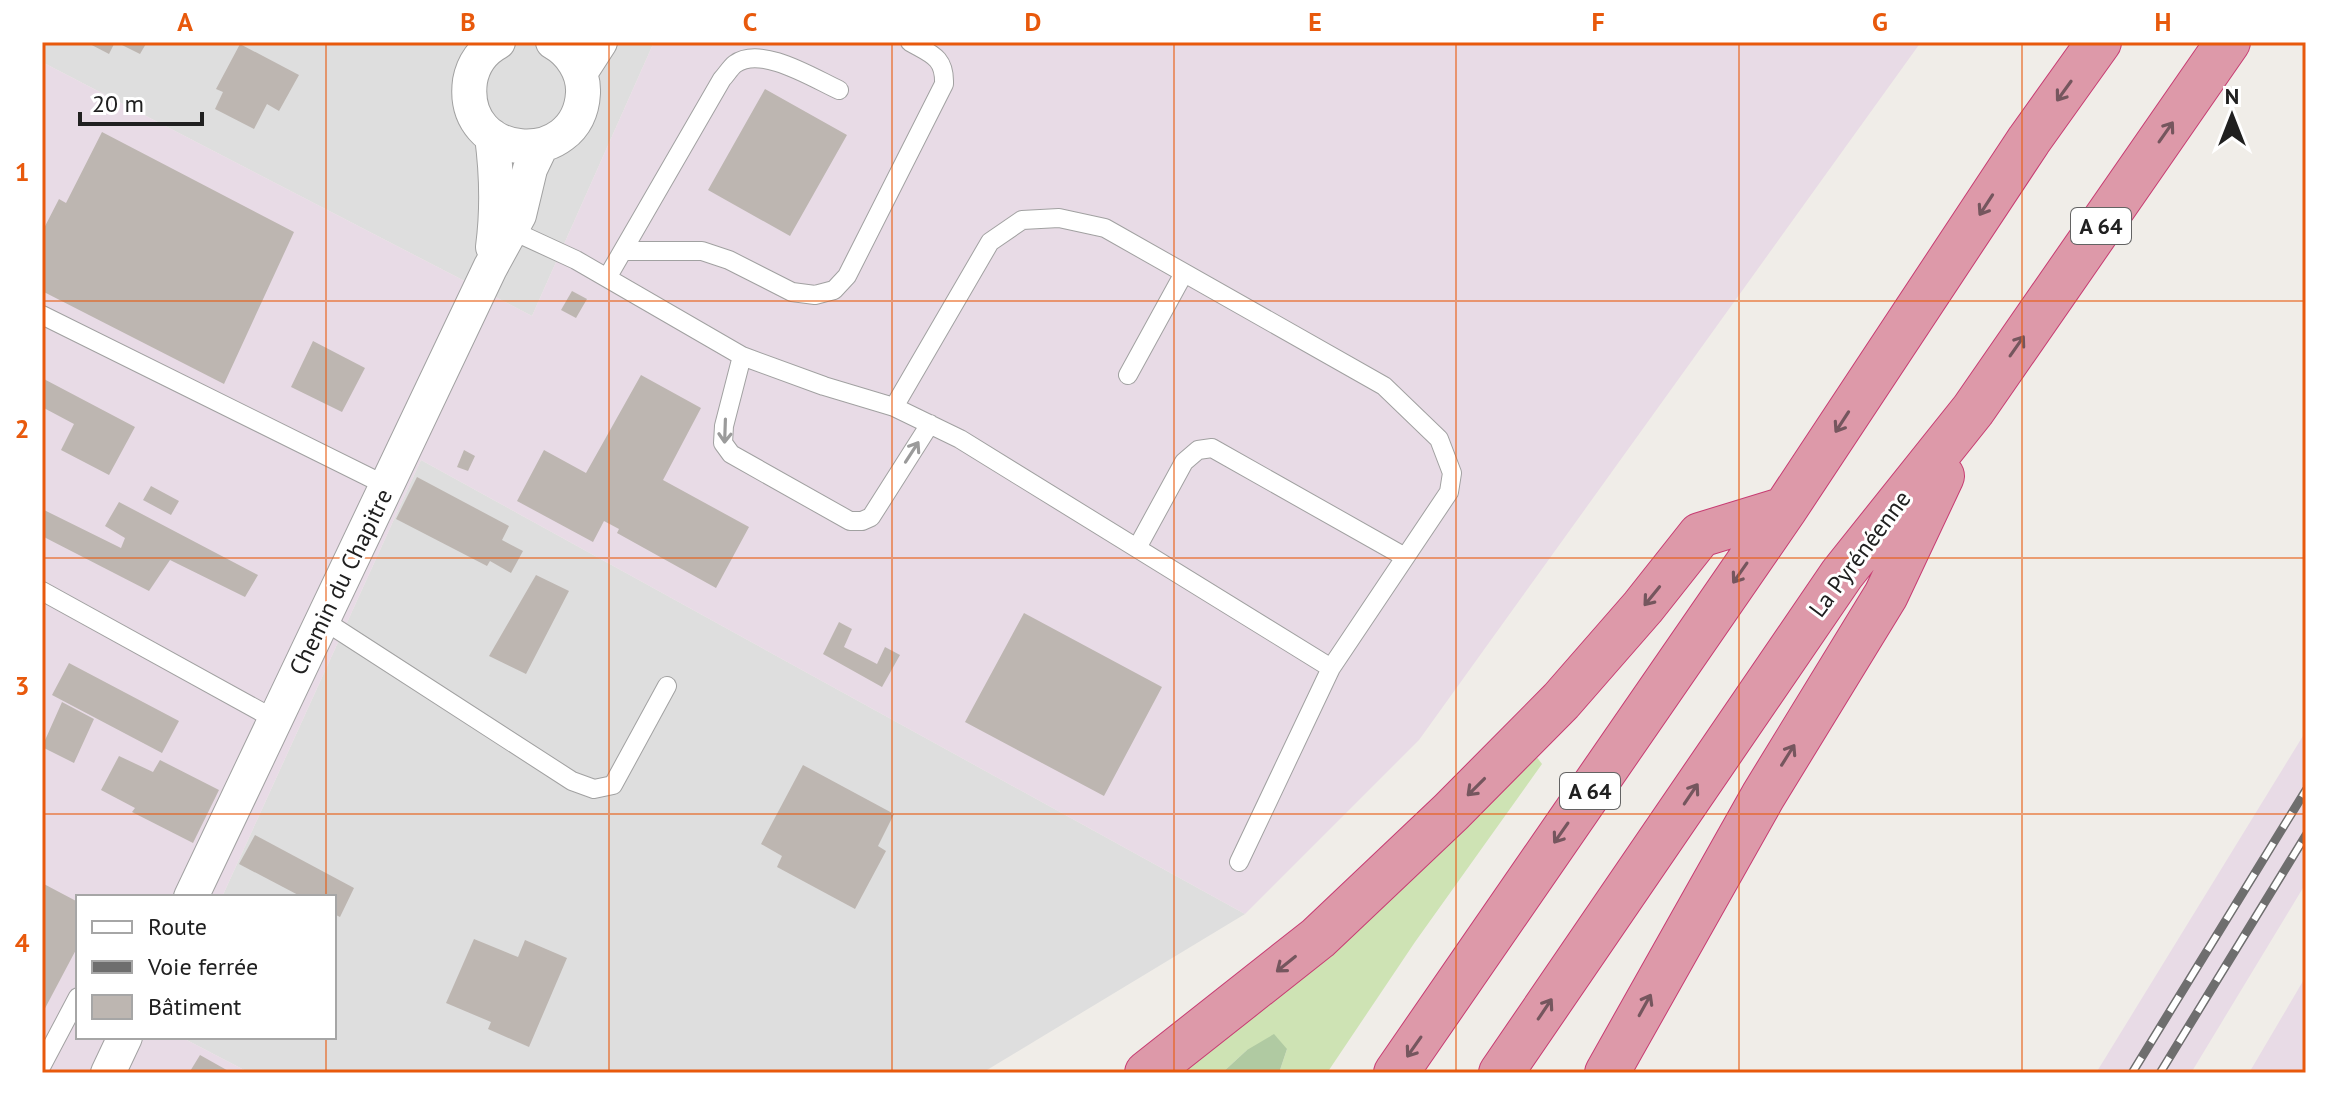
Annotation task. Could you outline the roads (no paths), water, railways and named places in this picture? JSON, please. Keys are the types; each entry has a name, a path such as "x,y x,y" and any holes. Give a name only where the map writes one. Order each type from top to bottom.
{"highway":[{"name":"A 64","path":"1396,1073 1785,509 2029,140 2099,42"},
{"name":"La Pyrénéenne","path":"1501,1073 1842,574 1973,410 2228,42"},
{"path":"1607,1073 1763,796 1886,595 1973,410"},
{"path":"1147,1073 1318,938 1451,812 1561,701 1643,607 1700,535 1785,509"}],"street":[{"path":"455,42 471,74"},
{"path":"498,42 479,58 471,74 471,109 479,124 492,136 515,146 541,146 558,138 571,125 580,109 583,91 580,73 572,58 553,42"},
{"path":"580,73 600,42"},
{"name":"Chemin du Chapitre","path":"490,268 498,212 492,136"},
{"name":"Chemin du Chapitre","path":"192,895 490,268 519,215 530,169 541,146"},
{"path":"108,1073 124,1039"}],"lane":[{"path":"623,251 702,251 729,260 792,292 815,295 834,290 847,276 944,84 945,71 937,58 910,42"},
{"path":"607,278 722,79 735,64 751,58 766,58 839,90"},
{"path":"894,407 990,242 1022,220 1059,218 1105,228 1384,386 1439,439 1452,473 1449,492 1331,668 1239,862"},
{"path":"511,230 576,260 742,356 894,407 960,439 1331,668"},
{"path":"1128,375 1184,273"},
{"path":"42,315 387,486"},
{"path":"742,356 724,426 723,443 731,454 850,521 871,517 930,424"},
{"path":"1137,548 1184,462 1198,450 1212,448 1405,557"},
{"path":"42,591 276,720"},
{"path":"323,620 572,781 594,789 613,785 667,686"},
{"path":"42,1065 76,1001"}],"railway":[{"path":"2132,1073 2306,790"},
{"path":"2160,1073 2306,835"}]}
